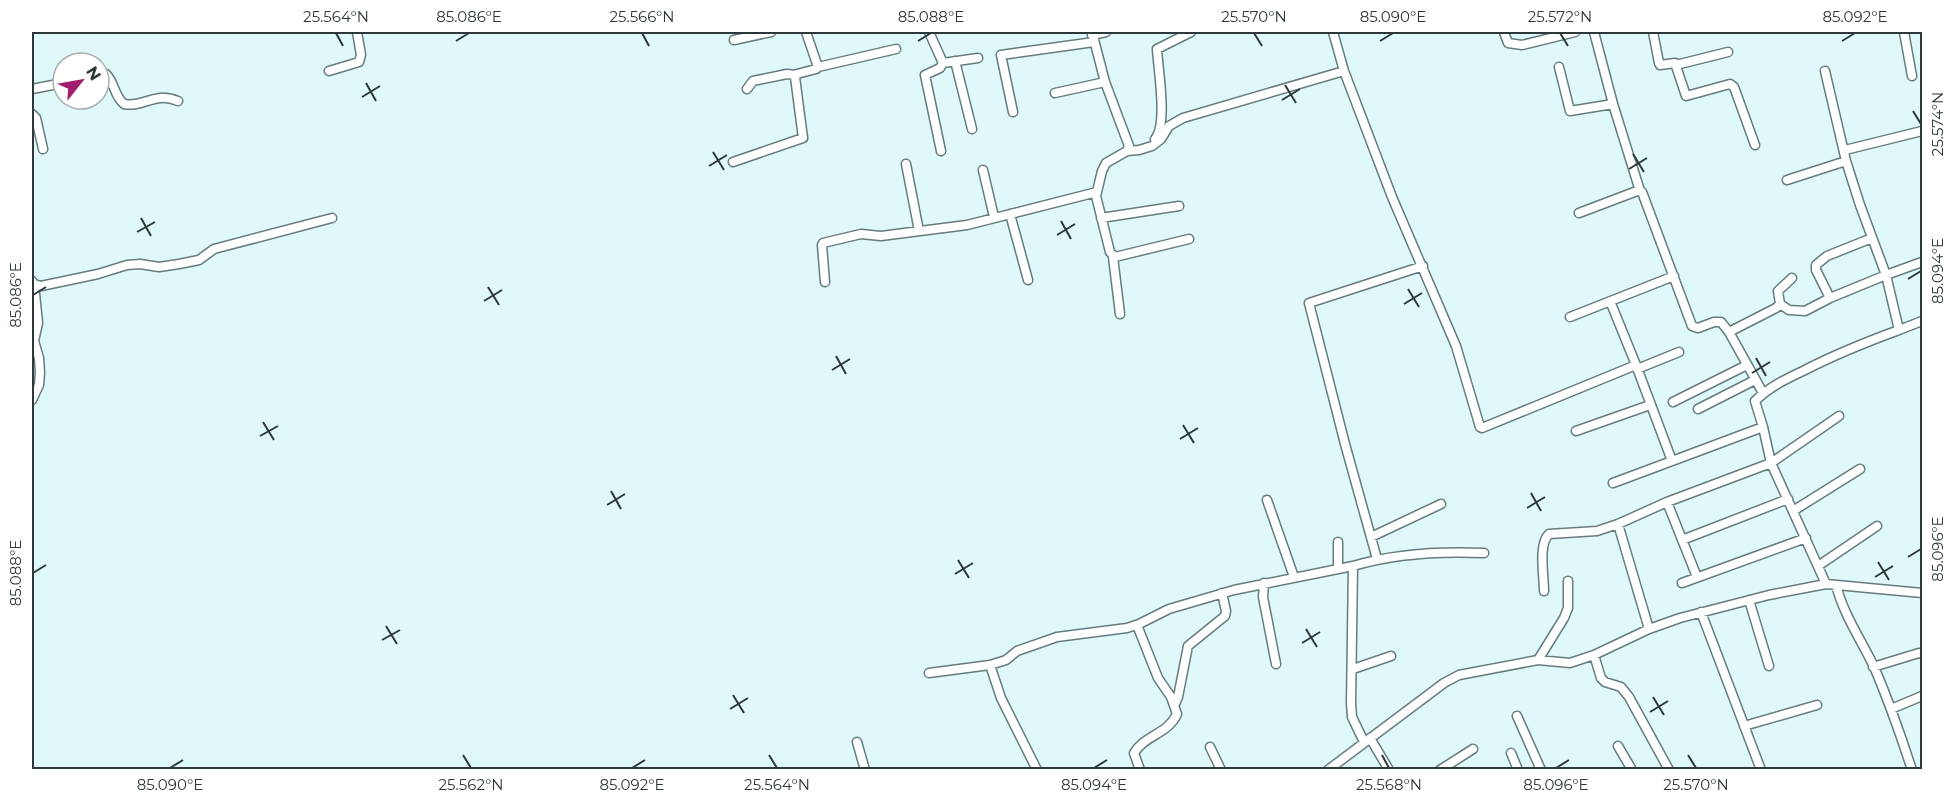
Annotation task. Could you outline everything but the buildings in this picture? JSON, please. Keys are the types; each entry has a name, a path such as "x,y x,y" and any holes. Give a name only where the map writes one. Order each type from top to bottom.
{"street":[{"path":"329,71 359,62 361,55 357,32"},
{"path":"734,40 771,32"},
{"path":"806,32 818,66"},
{"path":"929,32 943,63"},
{"path":"1012,112 1001,55 1106,32"},
{"path":"1137,151 1156,139 1160,132 1161,93 1157,49 1191,32"},
{"path":"1333,32 1344,71 1392,197 1456,346 1480,427 1678,352"},
{"path":"1504,32 1508,43 1518,46 1575,32"},
{"path":"1594,32 1640,191 1692,326 1698,328 1718,321 1729,332 1763,393"},
{"path":"1653,32 1660,64 1673,63 1676,65 1728,52"},
{"path":"1904,32 1912,76"},
{"path":"1093,36 1105,82 1129,146 1127,150"},
{"path":"747,89 753,81 787,74 796,75 816,69 818,66 896,49"},
{"path":"941,151 925,75 938,69 943,63 978,58"},
{"path":"955,61 972,129"},
{"path":"1676,65 1686,96 1730,84 1734,87 1755,145"},
{"path":"1558,67 1570,111 1613,104"},
{"path":"1120,314 1113,257 1096,192 1102,171 1107,163 1127,150 1137,151 1157,142 1169,126 1183,118 1344,71"},
{"path":"1825,71 1846,161 1886,275 1899,330"},
{"path":"733,162 803,138 796,75"},
{"path":"111,81 117,97 124,104 132,105 164,97 178,101"},
{"path":"1055,93 1105,82"},
{"path":"32,89 51,85"},
{"path":"32,114 36,118 43,149"},
{"path":"1845,150 1923,131"},
{"path":"1787,180 1846,161"},
{"path":"906,164 919,231"},
{"path":"983,170 994,217"},
{"path":"1579,213 1640,191"},
{"path":"825,282 823,243 861,234 881,236 967,225 1096,192"},
{"path":"1101,218 1179,206"},
{"path":"1010,214 1028,280"},
{"path":"32,400 39,385 40,373 34,340 38,323 33,283 48,285 135,264 159,267 196,261 214,249 332,218"},
{"path":"1830,298 1816,270 1816,265 1827,256 1872,238"},
{"path":"1113,257 1189,239"},
{"path":"1792,278 1778,291 1780,304 1789,310 1805,311 1830,298 1923,262"},
{"path":"1377,559 1309,303 1423,266"},
{"path":"1570,318 1674,276"},
{"path":"1610,301 1672,461"},
{"path":"1729,332 1773,311 1780,304"},
{"path":"1826,584 1772,463 1755,401 1779,383 1842,351 1923,321"},
{"path":"1673,402 1747,365"},
{"path":"1698,409 1755,380"},
{"path":"1576,431 1650,405"},
{"path":"1544,591 1543,547 1544,539 1549,534 1597,531 1772,463 1839,416"},
{"path":"1613,483 1763,427"},
{"path":"1793,511 1860,469"},
{"path":"1682,540 1788,499"},
{"path":"1267,500 1294,577"},
{"path":"1667,502 1697,577"},
{"path":"1371,537 1441,504"},
{"path":"1617,524 1649,628"},
{"path":"1818,566 1877,526"},
{"path":"1682,583 1806,538"},
{"path":"1338,542 1338,568"},
{"path":"929,673 990,665 1006,660 1024,648 1057,637 1137,625 1169,609 1264,583 1353,566 1377,559 1449,551 1484,552"},
{"path":"1353,566 1352,717 1389,770"},
{"path":"1538,660 1568,608 1568,581"},
{"path":"1264,583 1263,597 1276,663"},
{"path":"1328,770 1444,682 1459,675 1538,660 1570,663 1594,655 1649,628 1749,600 1826,584 1923,593"},
{"path":"1836,585 1846,616 1874,667 1912,770"},
{"path":"1174,704 1178,698 1188,646 1225,616 1222,593"},
{"path":"1749,600 1769,666"},
{"path":"1701,612 1761,770"},
{"path":"1137,625 1158,678 1178,714 1168,728 1146,740 1134,753 1140,770"},
{"path":"1874,667 1919,653 1923,654"},
{"path":"1594,655 1601,678 1605,682 1621,687 1629,697 1669,770 1678,764"},
{"path":"1353,669 1391,656"},
{"path":"990,665 1001,698 1037,770"},
{"path":"1891,709 1923,696"},
{"path":"1744,726 1817,705"},
{"path":"1518,716 1541,770"},
{"path":"857,742 865,770"},
{"path":"1210,747 1221,770"},
{"path":"1618,747 1632,770"},
{"path":"1440,770 1473,749"},
{"path":"1511,753 1518,770"}]}
